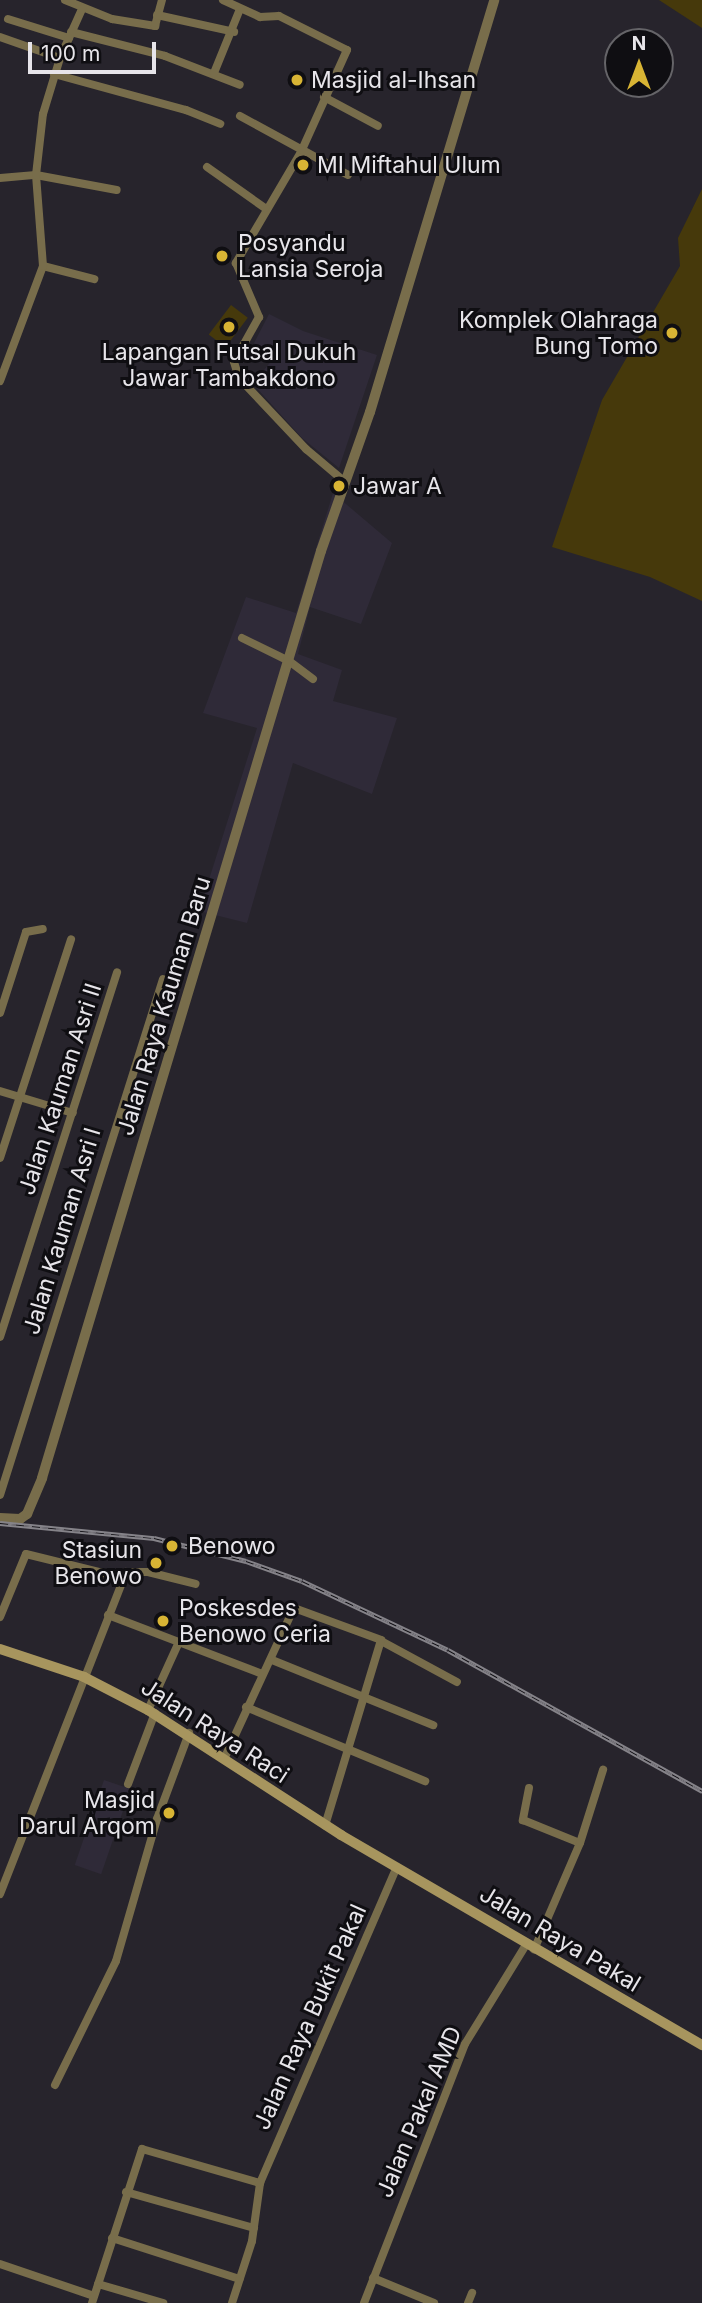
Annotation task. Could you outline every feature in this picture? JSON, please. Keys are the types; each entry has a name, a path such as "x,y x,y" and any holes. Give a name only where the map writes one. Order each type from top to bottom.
{"main road":[{"name":"Jalan Raya Raci","path":"0,1649 84,1678 152,1711 189,1733 325,1826 397,1867"},
{"name":"Jalan Raya Pakal","path":"397,1867 530,1948 702,2045"}],"street":[{"path":"65,0 82,9 155,26 162,0"},
{"path":"223,0 260,17 279,16 347,50 301,152 265,208 236,263 259,317 235,356 235,369 306,449 345,482"},
{"name":"Jalan Raya Kauman Baru","path":"0,1518 24,1516 35,1499 289,661 494,0"},
{"path":"0,381 43,266 36,175 43,114 54,74 82,9"},
{"path":"214,73 233,32 240,9"},
{"path":"157,15 233,32"},
{"path":"8,19 214,73 240,85"},
{"path":"0,37 60,58"},
{"path":"54,74 186,110 220,124"},
{"path":"324,97 378,126"},
{"path":"240,117 348,175"},
{"path":"207,167 265,208"},
{"path":"0,177 36,175 117,190"},
{"path":"43,266 94,279"},
{"path":"242,638 289,661 313,680"},
{"path":"0,1013 26,932 43,929"},
{"path":"0,1158 22,1098 71,939"},
{"name":"Jalan Kauman Asri II","path":"0,1337 117,972"},
{"name":"Jalan Kauman Asri I","path":"0,1495 163,979"},
{"path":"0,1091 73,1113"},
{"path":"0,1616 26,1554 124,1578"},
{"path":"0,1894 108,1615 129,1570 196,1584"},
{"path":"225,1757 260,1673 272,1660 295,1607 383,1642 457,1682"},
{"path":"108,1615 260,1673"},
{"path":"128,1784 179,1642"},
{"path":"325,1826 383,1642"},
{"path":"272,1660 433,1725"},
{"path":"246,1707 425,1781"},
{"path":"55,2084 116,1961 147,1852 189,1733"},
{"name":"Jalan Pakal AMD","path":"364,2303 465,2044 530,1948 580,1843 603,1770"},
{"path":"529,1788 523,1820 580,1843"},
{"name":"Jalan Raya Bukit Pakal","path":"232,2303 254,2228 260,2183 397,1867"},
{"path":"0,2264 93,2300 139,2152 145,2147 260,2183"},
{"path":"126,2192 254,2228"},
{"path":"112,2238 240,2279"},
{"path":"373,2278 434,2303"},
{"path":"98,2284 163,2303"},
{"path":"468,2303 471,2293"}],"shaded area":[{"path":"659,0 702,0 702,28"},
{"name":"Komplek Olahraga Bung Tomo","path":"702,189 702,601 650,577 552,547 602,400 680,266 678,238"},
{"name":"Lapangan Futsal Dukuh Jawar Tambakdono","path":"231,305 248,318 226,347 209,335"},
{"path":"269,314 303,331 377,355 339,468 302,438 253,384 272,360 254,343"},
{"path":"333,493 392,543 361,624 310,607 298,654 342,670 333,701 397,718 372,794 293,763 247,923 199,911 257,728 203,713 246,597 296,613"},
{"path":"104,1780 130,1789 101,1874 75,1865"}],"railway":[{"path":"0,1523 154,1538 246,1561 302,1581 448,1650 702,1791"}],"place":[{"name":"Masjid al-Ihsan","path":"297,80"},
{"name":"MI Miftahul Ulum","path":"303,165"},
{"name":"Posyandu Lansia Seroja","path":"222,256"},
{"name":"Lapangan Futsal Dukuh Jawar Tambakdono","path":"229,327"},
{"name":"Komplek Olahraga Bung Tomo","path":"672,333"},
{"name":"Jawar A","path":"339,486"},
{"name":"Benowo","path":"172,1546"},
{"name":"Stasiun Benowo","path":"156,1563"},
{"name":"Poskesdes Benowo Ceria","path":"163,1621"},
{"name":"Masjid Darul Arqom","path":"169,1813"}]}
